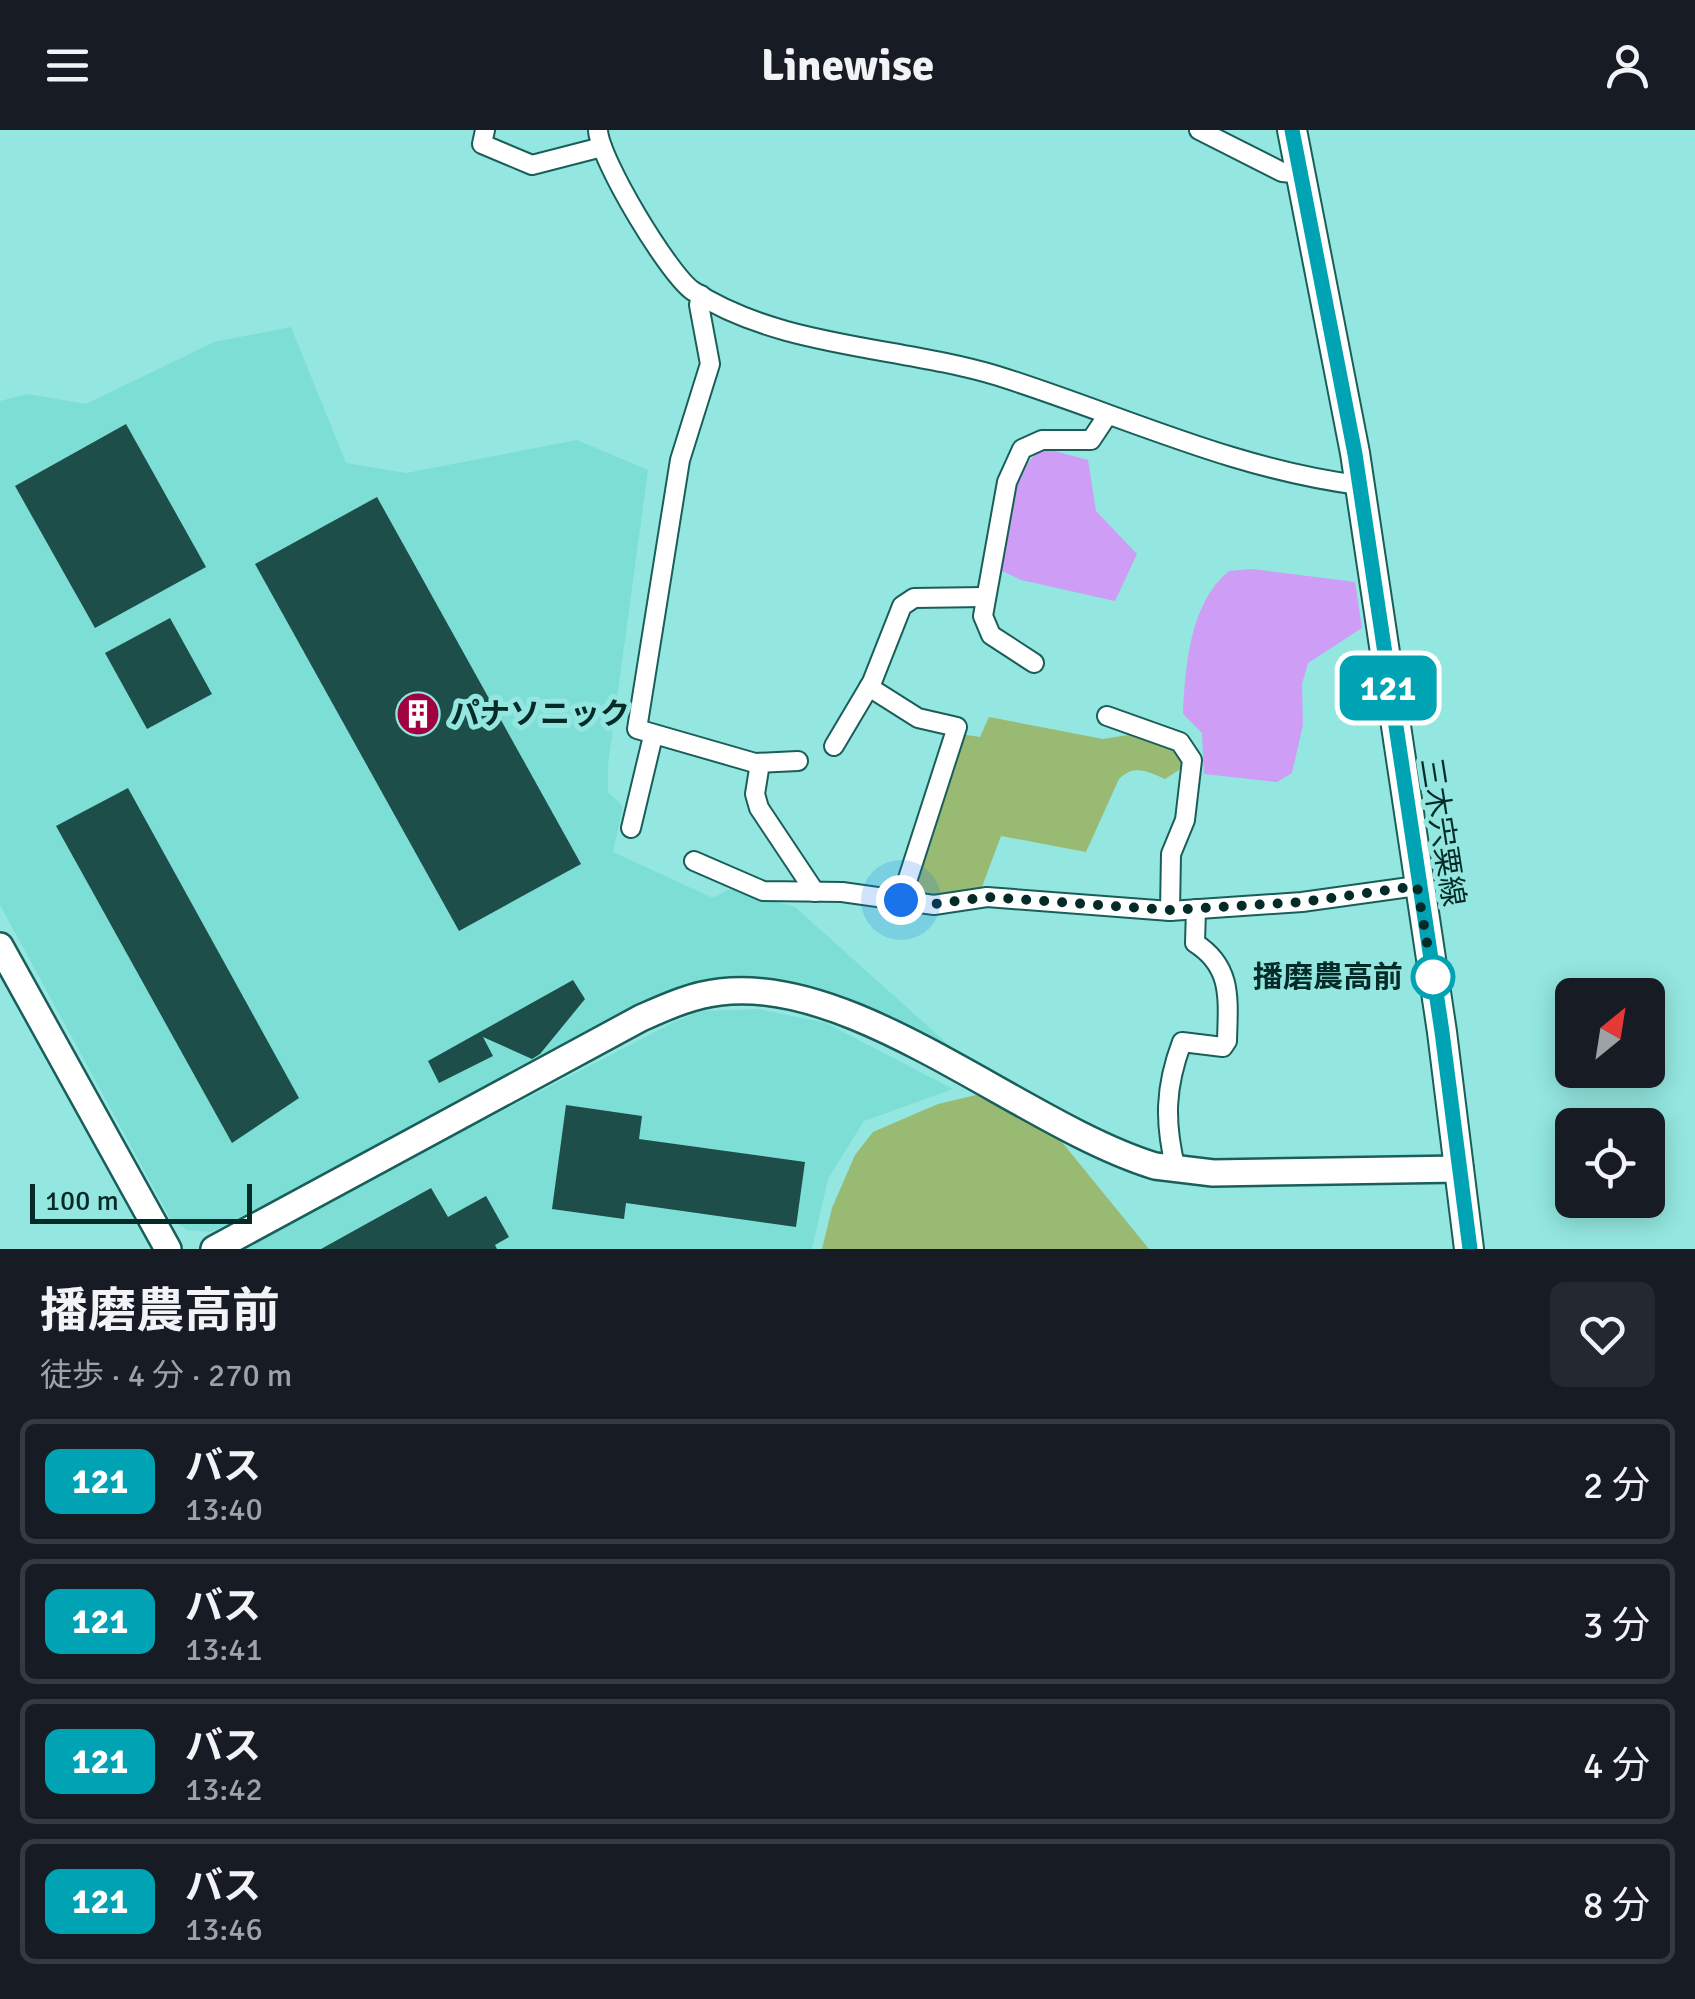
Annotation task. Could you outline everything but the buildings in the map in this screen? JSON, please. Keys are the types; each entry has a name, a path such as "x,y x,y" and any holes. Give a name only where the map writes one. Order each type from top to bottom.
{"main road":[{"name":"三木宍粟線","path":"1292,130 1359,485 1470,1249"}],"street":[{"path":"485,130 482,144 532,165 600,138 626,196 689,289 755,321 997,376 1232,460 1359,485"},
{"path":"1199,130 1282,172 1302,174"},
{"path":"702,295 699,305 710,364 680,460 637,729 760,763 798,762"},
{"path":"1034,663 986,629 986,597 1007,482 1022,449 1042,440 1091,440 1107,416"},
{"path":"834,746 869,687 893,624 908,601 986,597"},
{"path":"869,687 918,718 957,727 901,900"},
{"path":"1107,716 1180,742 1192,760 1185,820 1171,854 1170,910"},
{"path":"631,828 654,736"},
{"path":"760,763 755,794 759,808 816,887 815,892"},
{"path":"694,861 763,891 934,904 987,897 1170,910 1417,886"},
{"path":"1176,1170 1165,1111 1168,1080 1182,1042 1223,1046 1228,1041 1228,982 1209,951 1196,942 1196,909"},
{"path":"0,946 168,1249"},
{"path":"214,1249 641,1018 681,1000 720,992 761,990 834,1008 1135,1160 1176,1170 1318,1173 1460,1169"}],"shaded area":[{"path":"291,327 346,463 406,473 577,440 648,470 608,765 608,792 623,806 613,852 713,898 730,889 795,907 961,1056 854,1003 773,979 711,982 636,1005 264,1209 210,1232 187,1230 170,1218 0,905 0,401 27,394 86,404 214,342"},
{"path":"1043,448 1088,460 1096,511 1137,554 1115,601 1021,580 1000,570 1016,487 1031,459"},
{"path":"1252,569 1355,582 1362,628 1308,663 1302,684 1303,725 1292,773 1277,782 1204,774 1202,733 1183,714 1188,656 1206,600 1229,571"},
{"path":"759,1009 826,1023 953,1089 864,1121 828,1179 812,1249 236,1249 674,1022 701,1011"}],"green space":[{"path":"989,717 1103,739 1141,733 1184,757 1182,768 1165,779 1135,770 1119,779 1086,852 1001,836 980,892 907,895 960,734 980,737"},
{"path":"976,1095 1061,1141 1149,1249 822,1249 832,1208 855,1155 873,1132 938,1104"}],"bus line":[{"name":"121","path":"1292,130 1355,454 1442,1032 1470,1249"}],"place":[{"name":"パナソニック","path":"418,714"},
{"name":"播磨農高前","path":"1433,977"}],"route":[{"path":"901,900 934,904 964,897 987,897 1094,908 1170,910 1302,902 1417,886 1433,977"}]}
